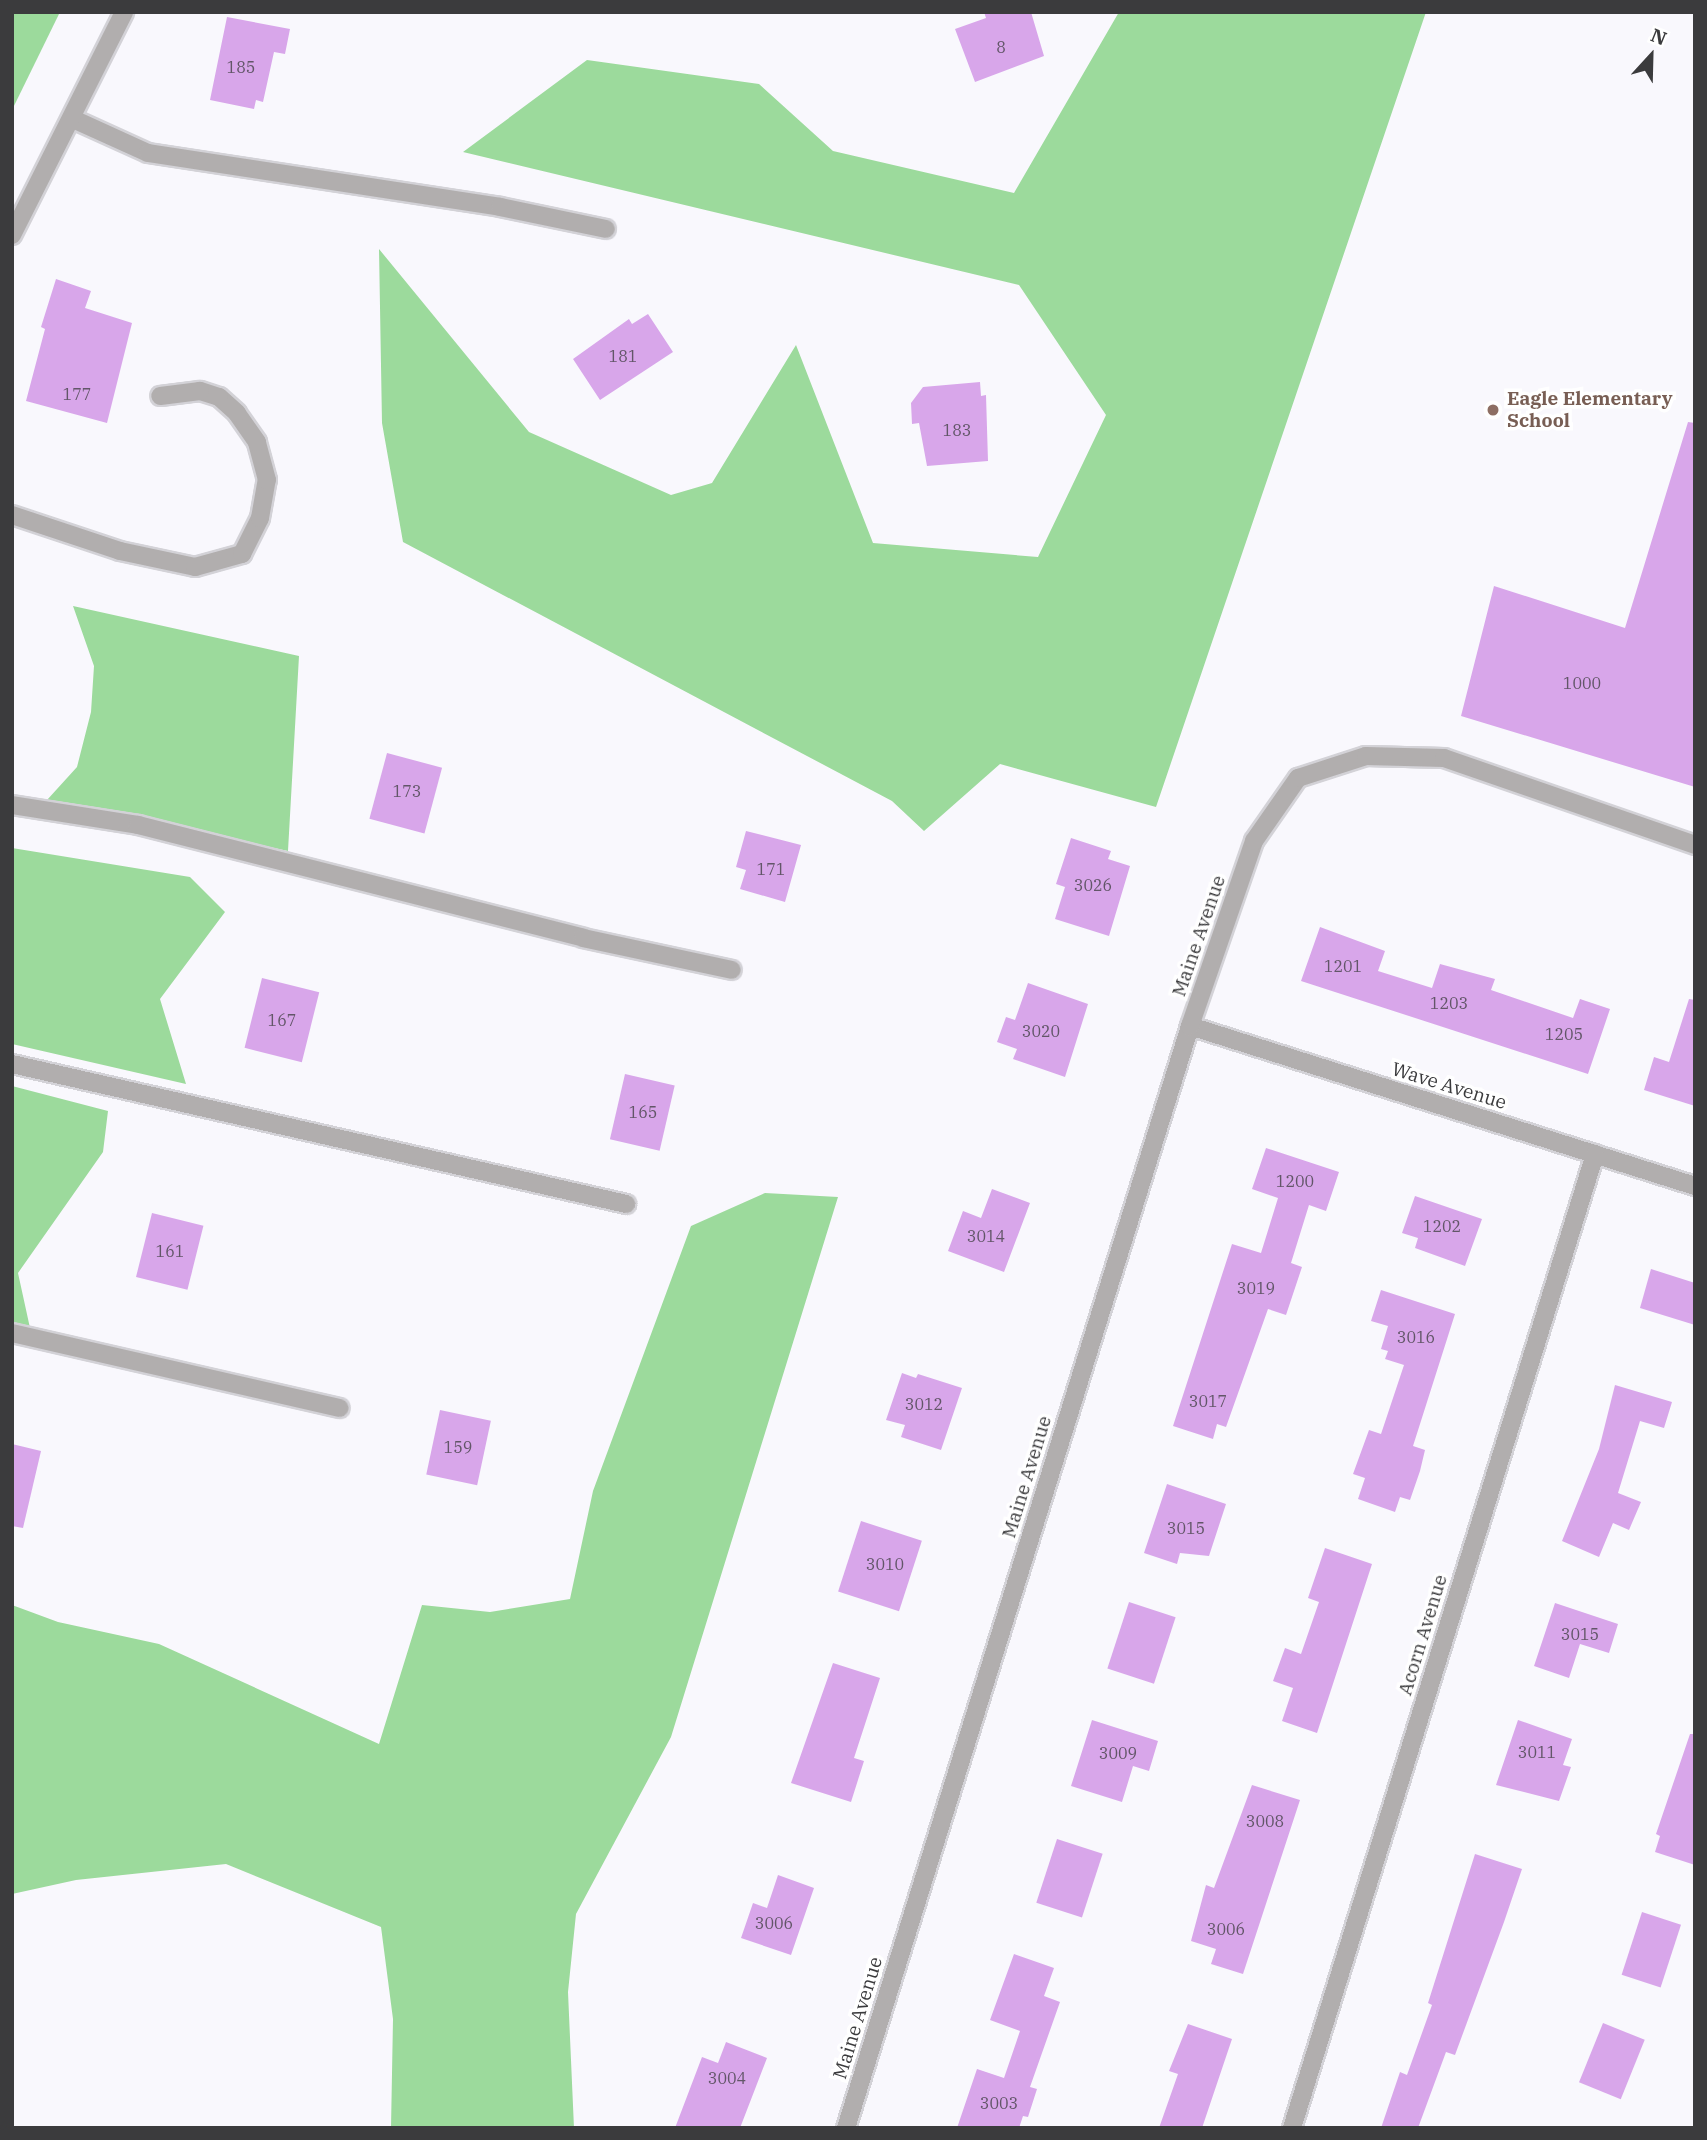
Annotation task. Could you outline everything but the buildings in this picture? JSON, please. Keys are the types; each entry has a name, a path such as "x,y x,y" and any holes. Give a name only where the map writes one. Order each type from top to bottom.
{"street":[{"path":"12,235 124,12"},
{"path":"73,118 148,153 500,207 606,229"},
{"path":"12,515 120,551 195,567 242,554 260,518 267,480 257,442 237,413 219,397 200,391 160,396"},
{"name":"Maine Avenue","path":"846,2128 1190,1026 1254,841 1298,778 1366,756 1444,758 1695,845"},
{"path":"12,805 138,825 583,938 732,970"},
{"name":"Wave Avenue","path":"1190,1026 1695,1186"},
{"path":"12,1064 626,1203"},
{"name":"Acorn Avenue","path":"1292,2128 1595,1154"},
{"path":"12,1333 340,1408"}],"green space":[{"path":"12,12 60,12 12,110"},
{"path":"1119,12 1426,12 1156,807 1000,764 924,831 892,801 403,542 382,423 379,249 529,432 671,495 712,483 796,345 873,543 1038,557 1106,415 1019,285 463,152 587,60 759,84 833,151 1014,193"},
{"path":"73,606 299,656 288,851 47,800 77,767 91,712 94,666"},
{"path":"12,848 190,877 225,912 160,999 186,1084 12,1044"},
{"path":"12,1086 108,1111 103,1152 18,1273 30,1328 12,1323"},
{"path":"765,1193 838,1197 671,1737 576,1914 568,1992 574,2128 391,2128 393,2019 381,1927 226,1864 76,1880 12,1894 12,1605 58,1622 159,1644 379,1744 422,1605 490,1612 570,1599 593,1491 691,1226"}],"place":[{"name":"Eagle Elementary School","path":"1493,410"}]}
